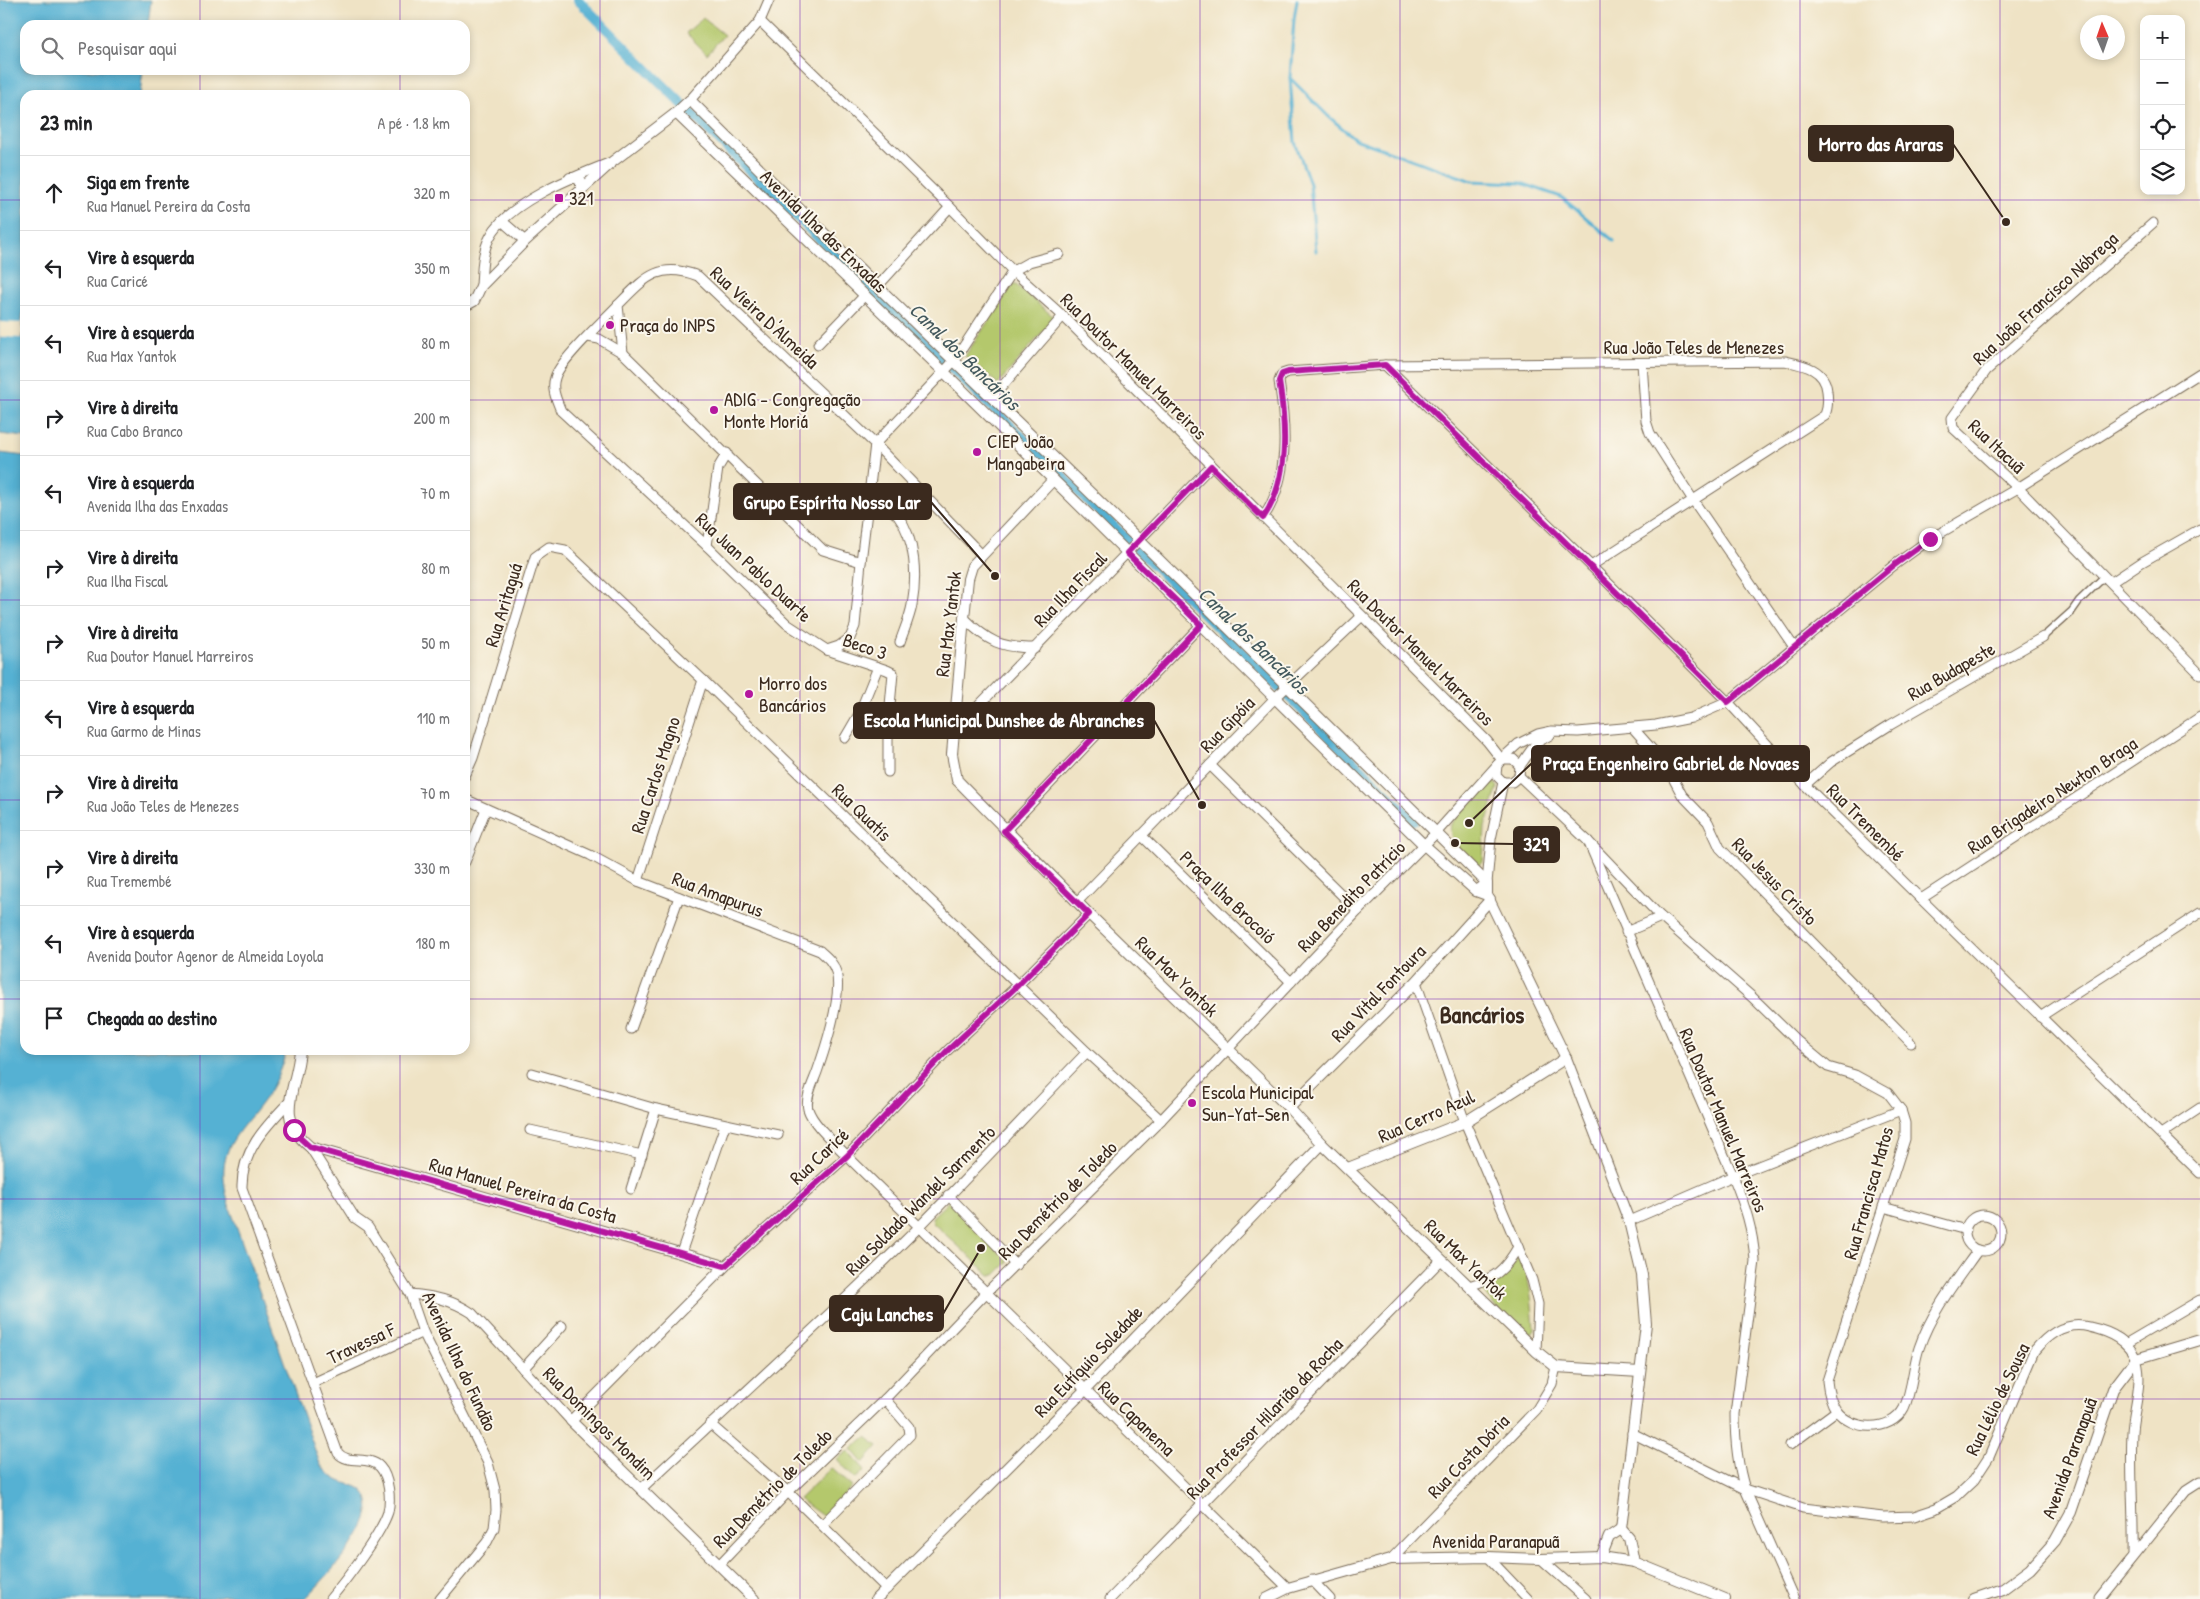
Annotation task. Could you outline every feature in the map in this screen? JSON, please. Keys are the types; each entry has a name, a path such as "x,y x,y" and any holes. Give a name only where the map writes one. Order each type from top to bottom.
{"street":[{"path":"481,286 525,240 612,162 689,100 760,21 769,0"},
{"name":"Rua Doutor Manuel Marreiros","path":"760,21 950,207 1013,272 1063,316 1487,741 1501,761"},
{"name":"Avenida Ilha das Enxadas","path":"689,100 992,398 1133,547 1201,625 1423,844 1476,891 1488,898"},
{"name":"Avenida Ilha das Enxadas","path":"676,112 945,372 1053,480 1133,547 1287,686 1487,883"},
{"path":"470,303 474,301 481,286 485,250 490,236 502,221 561,181 612,162"},
{"path":"570,178 576,178 581,181 581,191"},
{"path":"877,287 950,207"},
{"path":"502,221 525,240"},
{"name":"Rua João Francisco Nóbrega","path":"1953,428 1952,418 1986,371 2153,223"},
{"path":"827,650 839,646 850,638 855,626 875,444 945,372 1013,272 1029,262 1059,254"},
{"name":"Rua Vieira D'Almeida","path":"588,337 644,278 663,271 681,270 698,276 875,444 982,554"},
{"path":"818,344 864,295"},
{"path":"618,305 623,353"},
{"path":"992,398 1063,316"},
{"path":"588,337 599,339 623,353 824,550 861,562"},
{"name":"Rua Juan Pablo Duarte","path":"588,337 568,358 555,377 554,391 561,411 707,546 787,624 827,650"},
{"name":"Rua João Teles de Menezes","path":"1263,518 1272,506 1278,488 1285,422 1279,381 1282,374 1288,372 1385,365 1785,361 1807,366 1821,374 1826,383 1828,395 1825,415 1591,566"},
{"path":"1642,363 1648,428 1692,500 1794,647"},
{"name":"Rua Tremembé","path":"1385,365 1591,566 1728,702 1805,784 2200,1173"},
{"name":"Rua Benedito Patrício","path":"1227,1049 1358,911 1436,833 1518,744 1531,737 1552,731 1633,728 1691,718 1728,702 1893,566 1930,539 2018,488 2200,373"},
{"name":"Rua Itacuã","path":"1953,428 2018,488 2200,674"},
{"path":"707,546 718,468 726,453"},
{"name":"Rua Ilha Fiscal","path":"955,730 1211,466"},
{"name":"Rua Max Yantok","path":"1053,480 982,554 972,566 968,578 952,762 957,780 1004,831 1289,1108 1322,1144 1536,1351 1556,1367"},
{"path":"868,498 897,515 912,548 916,577 912,607 900,642"},
{"name":"Rua Budapeste","path":"1805,784 1831,762 1890,724 2043,637 2072,611 2079,601 2108,579 2200,529"},
{"name":"Rua Quatís","path":"535,557 549,547 566,550 704,680 1087,1052 1161,1120"},
{"name":"Rua Aritaguá","path":"470,765 535,557"},
{"name":"Rua Gipóia","path":"1077,902 1275,698 1362,616"},
{"name":"Rua Ilha Fiscal","path":"964,618 979,633 994,643 1013,648 1036,648"},
{"path":"1004,831 1201,625"},
{"name":"Beco 3","path":"827,650 892,673 888,727 888,772"},
{"path":"846,738 859,714 878,667"},
{"name":"Rua Carlos Magno","path":"638,881 704,680"},
{"name":"Rua Brigadeiro Newton Braga","path":"1921,899 2200,717"},
{"name":"Rua Jesus Cristo","path":"1633,728 1666,765 1682,795 1708,822 1720,848 1911,1043"},
{"path":"1520,771 1513,759 1501,761 1496,775 1503,782 1512,782 1520,771 1536,743 1562,731"},
{"path":"1210,766 1358,911"},
{"name":"Rua Doutor Manuel Marreiros","path":"1520,771 1588,841 1733,1176 1749,1218 1754,1238 1755,1261 1735,1414 1736,1447 1744,1489 1794,1599"},
{"path":"1503,782 1491,839 1487,883 1488,898 1566,1058 1629,1221 1642,1275 1646,1324 1621,1529 1629,1538 1634,1562"},
{"name":"Rua Amapurus","path":"470,802 590,855 638,881 820,951 830,960 836,972 838,989 826,1047 808,1096"},
{"path":"470,850 486,810"},
{"name":"Praça Ilha Brocoió","path":"1141,835 1291,982"},
{"name":"Rua Francisca Matos","path":"1588,841 1660,917 1752,997 1797,1041 1828,1067 1855,1075 1888,1093 1901,1110 1905,1123 1905,1139 1827,1381 1829,1395 1836,1411"},
{"path":"1476,891 1487,883"},
{"path":"631,1029 679,897"},
{"name":"Rua Vital Fontoura","path":"1289,1108 1416,982 1488,898"},
{"path":"2040,1017 2200,913"},
{"name":"Rua Caricé","path":"571,1421 725,1266 847,1156 947,1051 1018,985 1089,914"},
{"path":"1626,932 1660,917"},
{"path":"1416,982 1465,1122 1532,1280 1538,1304 1536,1351"},
{"name":"Rua Demétrio de Toledo","path":"719,1565 788,1492 885,1399 987,1292 1161,1120 1227,1049"},
{"name":"Rua Soldado Wandel Sarmento","path":"641,1490 710,1424 754,1386 920,1226 1087,1052"},
{"path":"299,1055 296,1078 288,1103 264,1128 252,1145 245,1164 242,1188 338,1452 343,1458 373,1462 379,1466 389,1491 388,1510 382,1526 330,1599"},
{"name":"Rua Cerro Azul","path":"1348,1168 1465,1122 1566,1058"},
{"path":"532,1073 656,1109 778,1135"},
{"name":"Rua Capanema","path":"808,1096 808,1107 812,1118 847,1156 1288,1588"},
{"path":"288,1103 294,1130 310,1147"},
{"path":"2161,1134 2200,1108"},
{"path":"631,1189 656,1109"},
{"path":"1629,1221 1733,1176 1901,1110"},
{"path":"681,1253 725,1125"},
{"path":"530,1130 642,1155"},
{"name":"Rua Eutíquio Soledade","path":"876,1599 1085,1390 1322,1144"},
{"name":"Rua Manuel Pereira da Costa","path":"310,1147 725,1266"},
{"name":"Avenida Ilha do Fundão","path":"310,1147 355,1218 368,1227 410,1294 423,1332 488,1463 495,1490 496,1510 494,1528 487,1542 440,1599"},
{"path":"948,1195 1016,1265"},
{"path":"1883,1206 1966,1230"},
{"path":"1979,1216 1989,1216 2000,1226 2001,1236 1996,1245 1988,1250 1978,1250 1967,1240 1966,1230 1970,1221 1979,1216"},
{"path":"1469,1286 1499,1274 1518,1247"},
{"path":"1790,1445 1836,1411 1854,1424 1876,1427 1890,1422 1904,1408 1919,1348 1932,1318 1978,1250"},
{"name":"Rua Professor Hilarião da Rocha","path":"1110,1599 1441,1260"},
{"name":"Rua Domingos Mondim","path":"410,1294 436,1296 472,1313 571,1421 754,1599"},
{"path":"2127,1343 2200,1300"},
{"name":"Rua Lélio de Sousa","path":"1632,1433 1744,1489 1803,1508 1883,1517 1914,1516 1935,1509 1963,1491 1974,1480 1989,1457 2034,1351 2043,1340 2058,1329 2081,1325 2104,1330 2127,1343 2136,1358"},
{"path":"523,1369 562,1326"},
{"name":"Travessa F","path":"313,1383 423,1332"},
{"path":"2133,1554 2132,1432 2139,1385 2136,1358 2200,1340"},
{"name":"Avenida Paranapuã","path":"1974,1599 2003,1589 2030,1569 2055,1541 2071,1512 2113,1390 2136,1358"},
{"path":"1556,1367 1640,1372"},
{"name":"Rua Costa Dória","path":"1391,1559 1537,1409 1552,1384 1556,1367"},
{"path":"822,1525 910,1435 909,1427 885,1399"},
{"path":"710,1424 788,1492 887,1589"},
{"path":"2099,1599 2133,1554 2186,1491 2200,1482"},
{"path":"1601,1557 1609,1537 1621,1529"},
{"path":"1488,1557 1528,1599"},
{"name":"Avenida Paranapuã","path":"1266,1599 1288,1588 1312,1580 1391,1559 1488,1557 1540,1559 1601,1557 1634,1562 1725,1599"},
{"path":"1540,1559 1586,1599"},
{"path":"1312,1580 1330,1599"}],"green space":[{"path":"703,18 724,35 707,54 686,33"},
{"path":"1014,283 1055,318 998,384 965,356"},
{"path":"1491,779 1498,787 1485,827 1483,862 1477,866 1461,853 1453,840 1450,828 1452,822"},
{"path":"949,1201 1008,1262 995,1275 990,1275 933,1223 932,1217"},
{"path":"1519,1256 1526,1273 1530,1291 1534,1329 1530,1334 1517,1328 1510,1322 1489,1300 1480,1287 1503,1276"},
{"path":"866,1437 878,1446 863,1463 851,1449"},
{"path":"848,1451 865,1470 855,1479 837,1459"},
{"path":"831,1468 852,1486 824,1517 799,1499"}],"water":[{"path":"0,0 151,0 149,20 20,20 20,75 142,75 141,90 20,90 20,436 0,434"},
{"path":"0,453 20,455 20,1055 285,1055 269,1093 237,1134 228,1150 224,1167 226,1191 229,1205 320,1464 336,1479 359,1488 367,1499 368,1513 352,1545 305,1599 250,1599 230,1595 209,1599 0,1599"}],"pier":[{"path":"0,322 20,323 20,338 0,337"}],"waterway":[{"name":"Canal dos Bancários","path":"578,0 1414,821"},
{"path":"1297,0 1290,78 1295,142 1310,184 1316,251"},
{"path":"1290,78 1328,116 1355,139 1472,181 1521,183 1561,197 1614,241"}],"place":[{"name":"321","path":"559,198"},
{"name":"Morro das Araras","path":"2006,222"},
{"name":"Praça do INPS","path":"610,325"},
{"name":"ADIG - Congregação Monte Moriá","path":"714,410"},
{"name":"CIEP João Mangabeira","path":"977,452"},
{"name":"Grupo Espírita Nosso Lar","path":"995,576"},
{"name":"Morro dos Bancários","path":"749,694"},
{"name":"Escola Municipal Dunshee de Abranches","path":"1202,805"},
{"name":"Praça Engenheiro Gabriel de Novaes","path":"1469,823"},
{"name":"329","path":"1455,843"},
{"name":"Escola Municipal Sun-Yat-Sen","path":"1192,1103"},
{"name":"Caju Lanches","path":"981,1248"}],"district":[{"name":"Bancários","path":"1482,1014"}],"route":[{"path":"294,1130 310,1147 725,1266 847,1156 947,1051 1018,985 1089,914 1004,831 1201,625 1127,553 1211,466 1263,518 1272,506 1278,488 1282,461 1285,422 1279,381 1282,374 1385,365 1728,702 1893,566 1930,539"}]}
